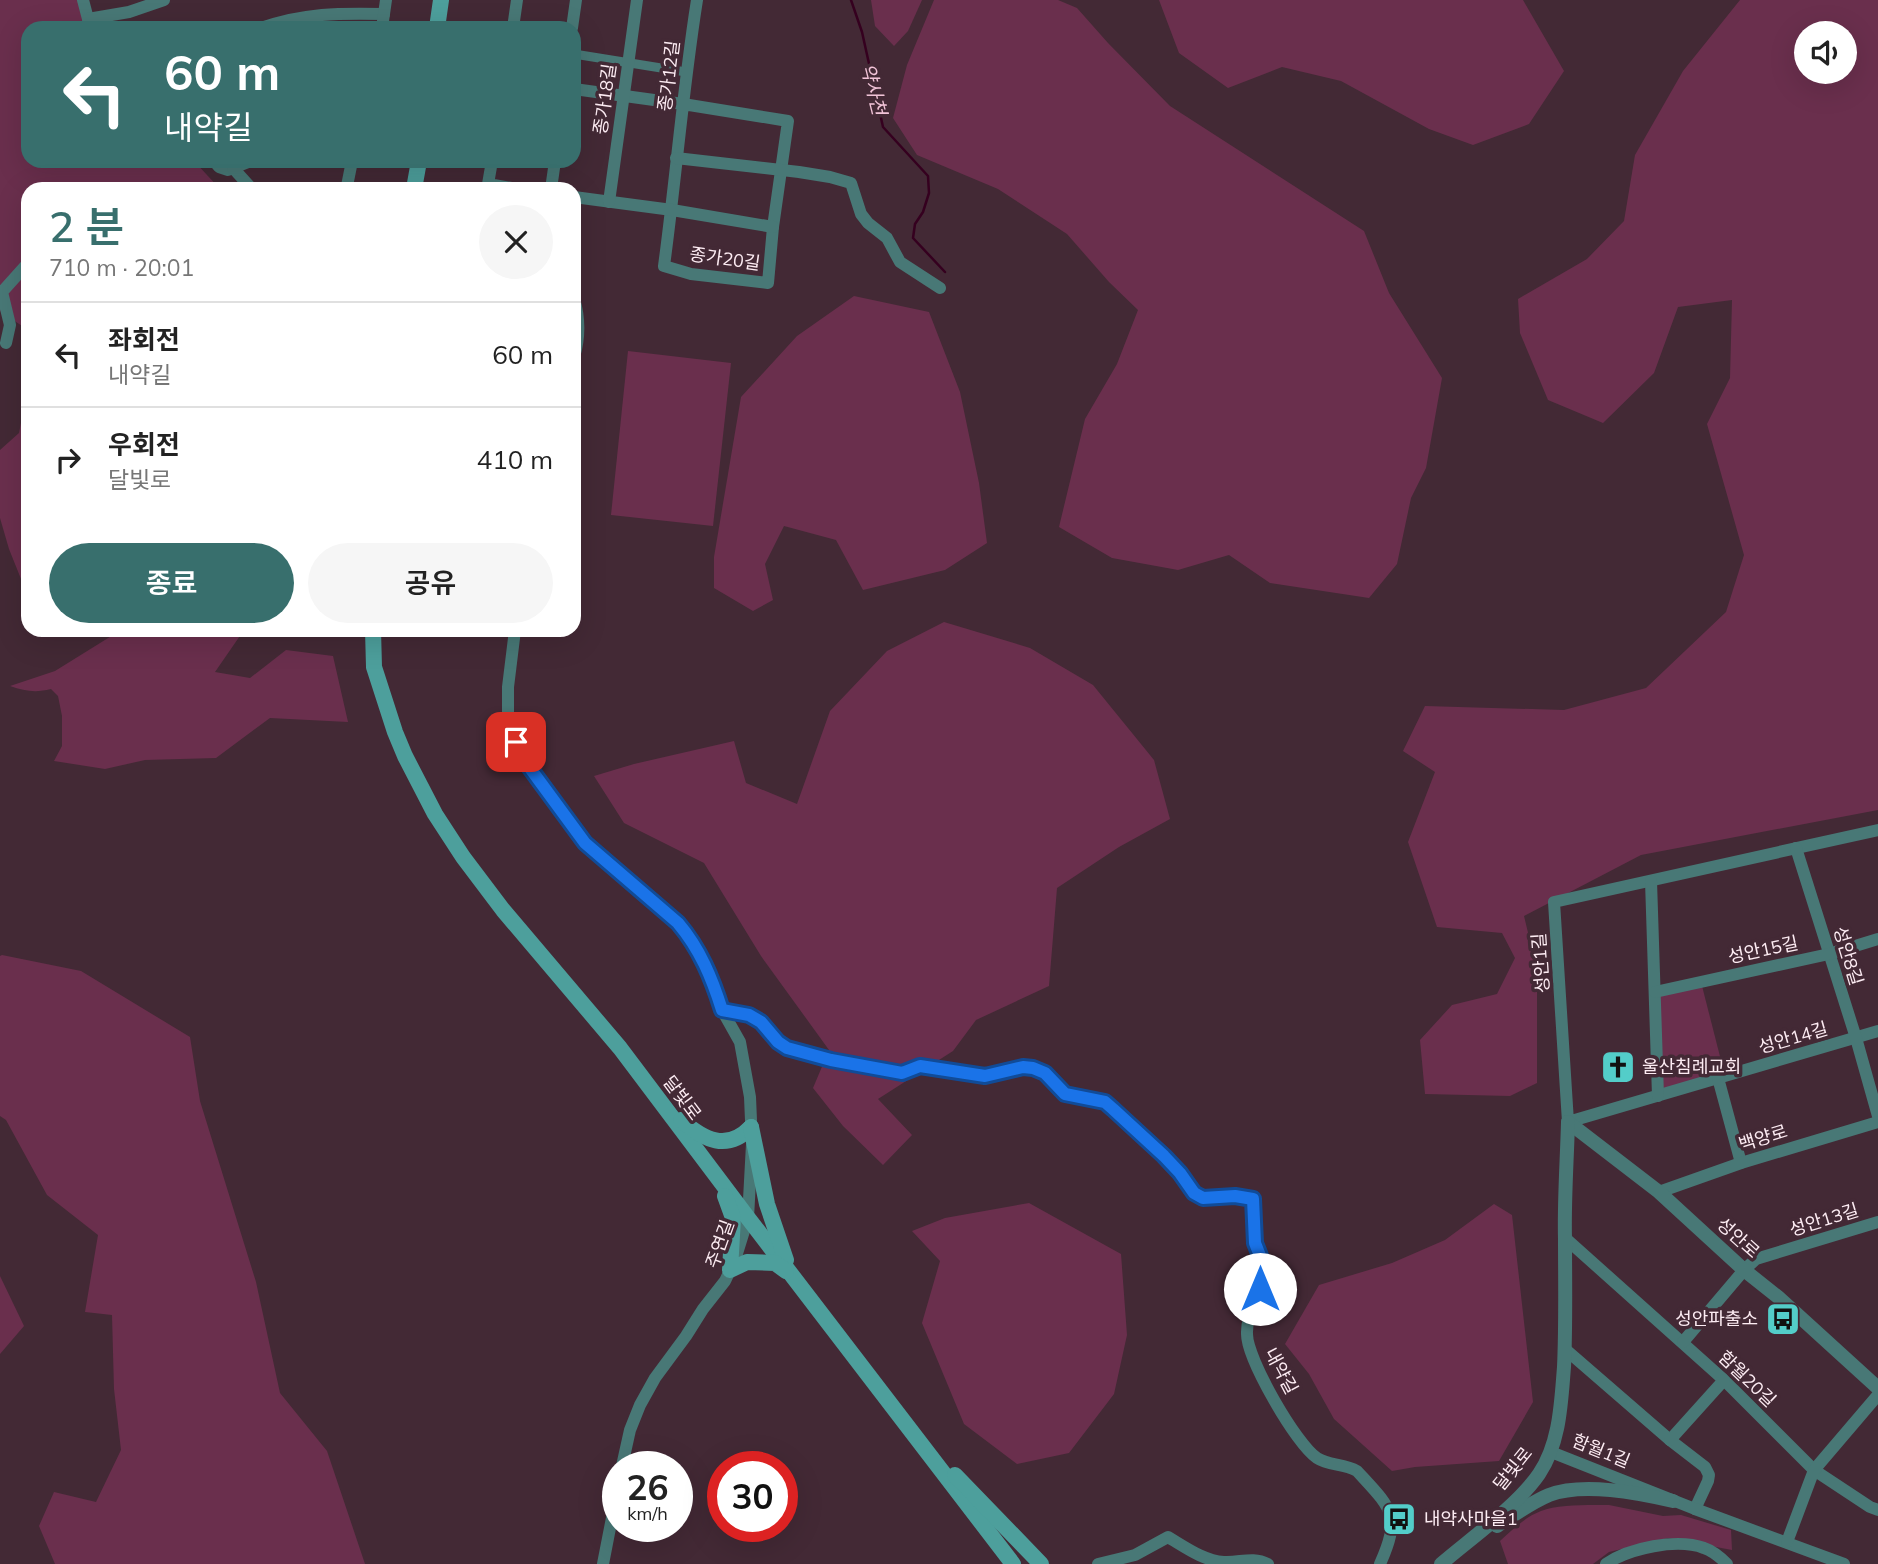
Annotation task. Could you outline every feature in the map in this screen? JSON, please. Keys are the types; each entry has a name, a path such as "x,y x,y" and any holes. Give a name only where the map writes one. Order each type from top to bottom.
{"main road":[{"path":"439,21 441,0"},
{"name":"달빛로","path":"373,637 374,667 395,732 435,814 463,857 503,910 620,1048 1013,1564"},
{"path":"666,1109 691,1128 719,1143 741,1137 751,1127"},
{"path":"751,1127 767,1204 791,1275"},
{"path":"721,1182 733,1218 730,1270 747,1262 775,1263 791,1275"},
{"path":"925,1448 969,1488 1041,1564"}],"street":[{"path":"83,0 90,21"},
{"path":"100,21 164,0"},
{"path":"382,21 386,0"},
{"path":"514,21 517,0"},
{"path":"573,21 576,0"},
{"name":"종가18길","path":"609,202 637,0"},
{"name":"종가12길","path":"672,210 686,72 697,0"},
{"path":"286,21 340,13 383,14"},
{"path":"581,55 686,72"},
{"path":"581,90 683,104"},
{"name":"종가20길","path":"672,210 664,266 691,274 768,283 788,121 683,104"},
{"path":"676,158 830,177 851,183 861,214 887,238 900,262 940,288"},
{"path":"224,168 230,169 244,182"},
{"path":"581,198 773,227"},
{"path":"6,343 10,325 1,292 21,271"},
{"path":"514,637 508,687 508,724 524,760 585,843 678,923 688,935 698,949 722,1010"},
{"name":"성안1길","path":"1568,1122 1555,902 1878,830"},
{"name":"성안8길","path":"1796,848 1878,1116"},
{"path":"1651,881 1658,1097"},
{"name":"성안15길","path":"1655,992 1829,954 1878,939"},
{"name":"주연길","path":"625,1451 640,1405 655,1378 725,1282 748,1219 751,1170 750,1097 740,1042 722,1010"},
{"name":"내약길","path":"722,1010 749,1015 761,1022 778,1042 787,1048 831,1060 902,1073 920,1066 985,1076 1023,1067 1033,1068 1045,1073 1065,1094 1105,1102 1164,1156 1194,1193 1203,1198 1235,1196 1253,1199 1255,1243 1264,1266 1260,1289 1248,1321 1250,1352 1304,1446 1326,1462 1357,1471 1388,1509 1392,1520 1391,1533 1380,1564"},
{"name":"성안14길","path":"1568,1122 1878,1031"},
{"path":"1718,1078 1741,1163"},
{"name":"성안로","path":"1568,1122 1660,1192 1878,1388"},
{"name":"함월1길","path":"1568,1122 1564,1349 1561,1407 1551,1452 1673,1501 1844,1564"},
{"name":"백양로","path":"1660,1192 1741,1163 1878,1122"},
{"name":"성안13길","path":"1744,1270 1756,1259 1878,1222"},
{"name":"함월20길","path":"1564,1237 1724,1380 1814,1470 1878,1510"},
{"path":"1683,1342 1744,1270"},
{"path":"1564,1349 1705,1467 1709,1475 1708,1481 1695,1509"},
{"path":"1670,1440 1724,1380"},
{"path":"1787,1542 1814,1470 1878,1395"},
{"name":"달빛로","path":"1441,1564 1517,1499 1538,1475 1551,1452"},
{"path":"1460,1548 1525,1506 1550,1494 1579,1488 1673,1501"},
{"path":"1098,1564 1135,1555 1168,1537 1210,1559 1222,1562 1254,1559 1268,1564"},
{"path":"603,1564 607,1542"},
{"path":"1606,1564 1640,1549 1671,1544 1703,1547 1727,1564"}],"shaded area":[{"path":"0,0 79,0 86,21 21,21 21,168 200,168 214,182 21,182 21,325 0,311"},
{"path":"871,0 922,0 908,31 894,46 875,26"},
{"path":"934,0 1058,0 1077,8 1170,106 1364,231 1389,293 1442,378 1426,468 1411,498 1397,564 1369,598 1270,583 1229,555 1178,570 1112,558 1059,527 1085,419 1117,364 1138,310 1067,234 998,189 917,155 893,118 907,65"},
{"path":"1159,0 1523,0 1564,71 1529,124 1473,145 1429,129 1341,81 1282,67 1228,88 1179,53"},
{"path":"1740,0 1878,0 1878,810 1641,855 1524,916 1537,970 1537,1083 1510,1096 1425,1094 1420,1040 1452,1005 1497,994 1515,958 1502,933 1437,927 1408,842 1435,772 1403,751 1425,706 1564,710 1646,688 1726,612 1744,555 1707,424 1730,378 1732,300 1678,307 1654,373 1603,423 1548,400 1520,333 1518,299 1587,259 1624,221 1635,155 1683,71"},
{"path":"854,296 929,312 960,392 979,483 987,543 945,570 863,590 836,540 784,526 765,564 773,600 753,611 714,588 714,557 741,397 797,336"},
{"path":"628,351 731,363 713,526 611,515"},
{"path":"21,423 21,579 0,518 0,450 19,433"},
{"path":"944,622 1030,648 1093,685 1154,760 1170,819 1119,847 1057,888 1049,986 976,1020 953,1051 878,1099 912,1135 883,1165 843,1126 813,1088 829,1050 761,956 704,863 624,823 594,776 734,741 746,783 797,804 830,711 887,651"},
{"path":"110,637 239,637 215,672 250,678 286,650 333,656 348,722 270,718 216,758 145,760 105,769 54,761 62,746 62,716 58,696 51,689 30,691 10,686 55,671"},
{"path":"2,955 81,971 190,1037 200,1101 256,1282 280,1393 327,1451 365,1564 55,1564 39,1526 54,1492 96,1502 121,1450 114,1389 112,1315 85,1312 98,1235 47,1195 6,1120 0,1116"},
{"path":"1701,982 1725,1076 1658,1096 1655,992"},
{"path":"1029,1203 1121,1254 1127,1335 1114,1394 1069,1453 1017,1464 964,1424 922,1323 940,1261 912,1231 945,1218"},
{"path":"1494,1204 1512,1215 1533,1402 1499,1461 1392,1471 1334,1419 1309,1374 1285,1344 1319,1285 1392,1263 1445,1240"},
{"path":"0,1276 24,1326 0,1354"},
{"path":"1609,1505 1663,1516 1681,1515 1731,1530 1732,1550 1668,1538 1609,1552 1593,1564 1508,1564 1500,1541 1530,1517 1556,1507"}],"waterway":[{"name":"약사천","path":"851,0 862,32 883,127 928,176 929,193 923,212 915,224 913,238 945,272"}],"place":[{"name":"울산침례교회","path":"1618,1067"},
{"name":"성안파출소","path":"1783,1319"},
{"name":"내약사마을1","path":"1399,1519"}],"route":[{"path":"516,742 524,760 585,843 678,923 688,935 698,949 722,1010 749,1015 761,1022 778,1042 806,1054 902,1073 920,1066 985,1076 1023,1067 1033,1068 1045,1073 1065,1094 1105,1102 1164,1156 1194,1193 1203,1198 1235,1196 1253,1199 1255,1243 1264,1266 1260,1289"}]}
